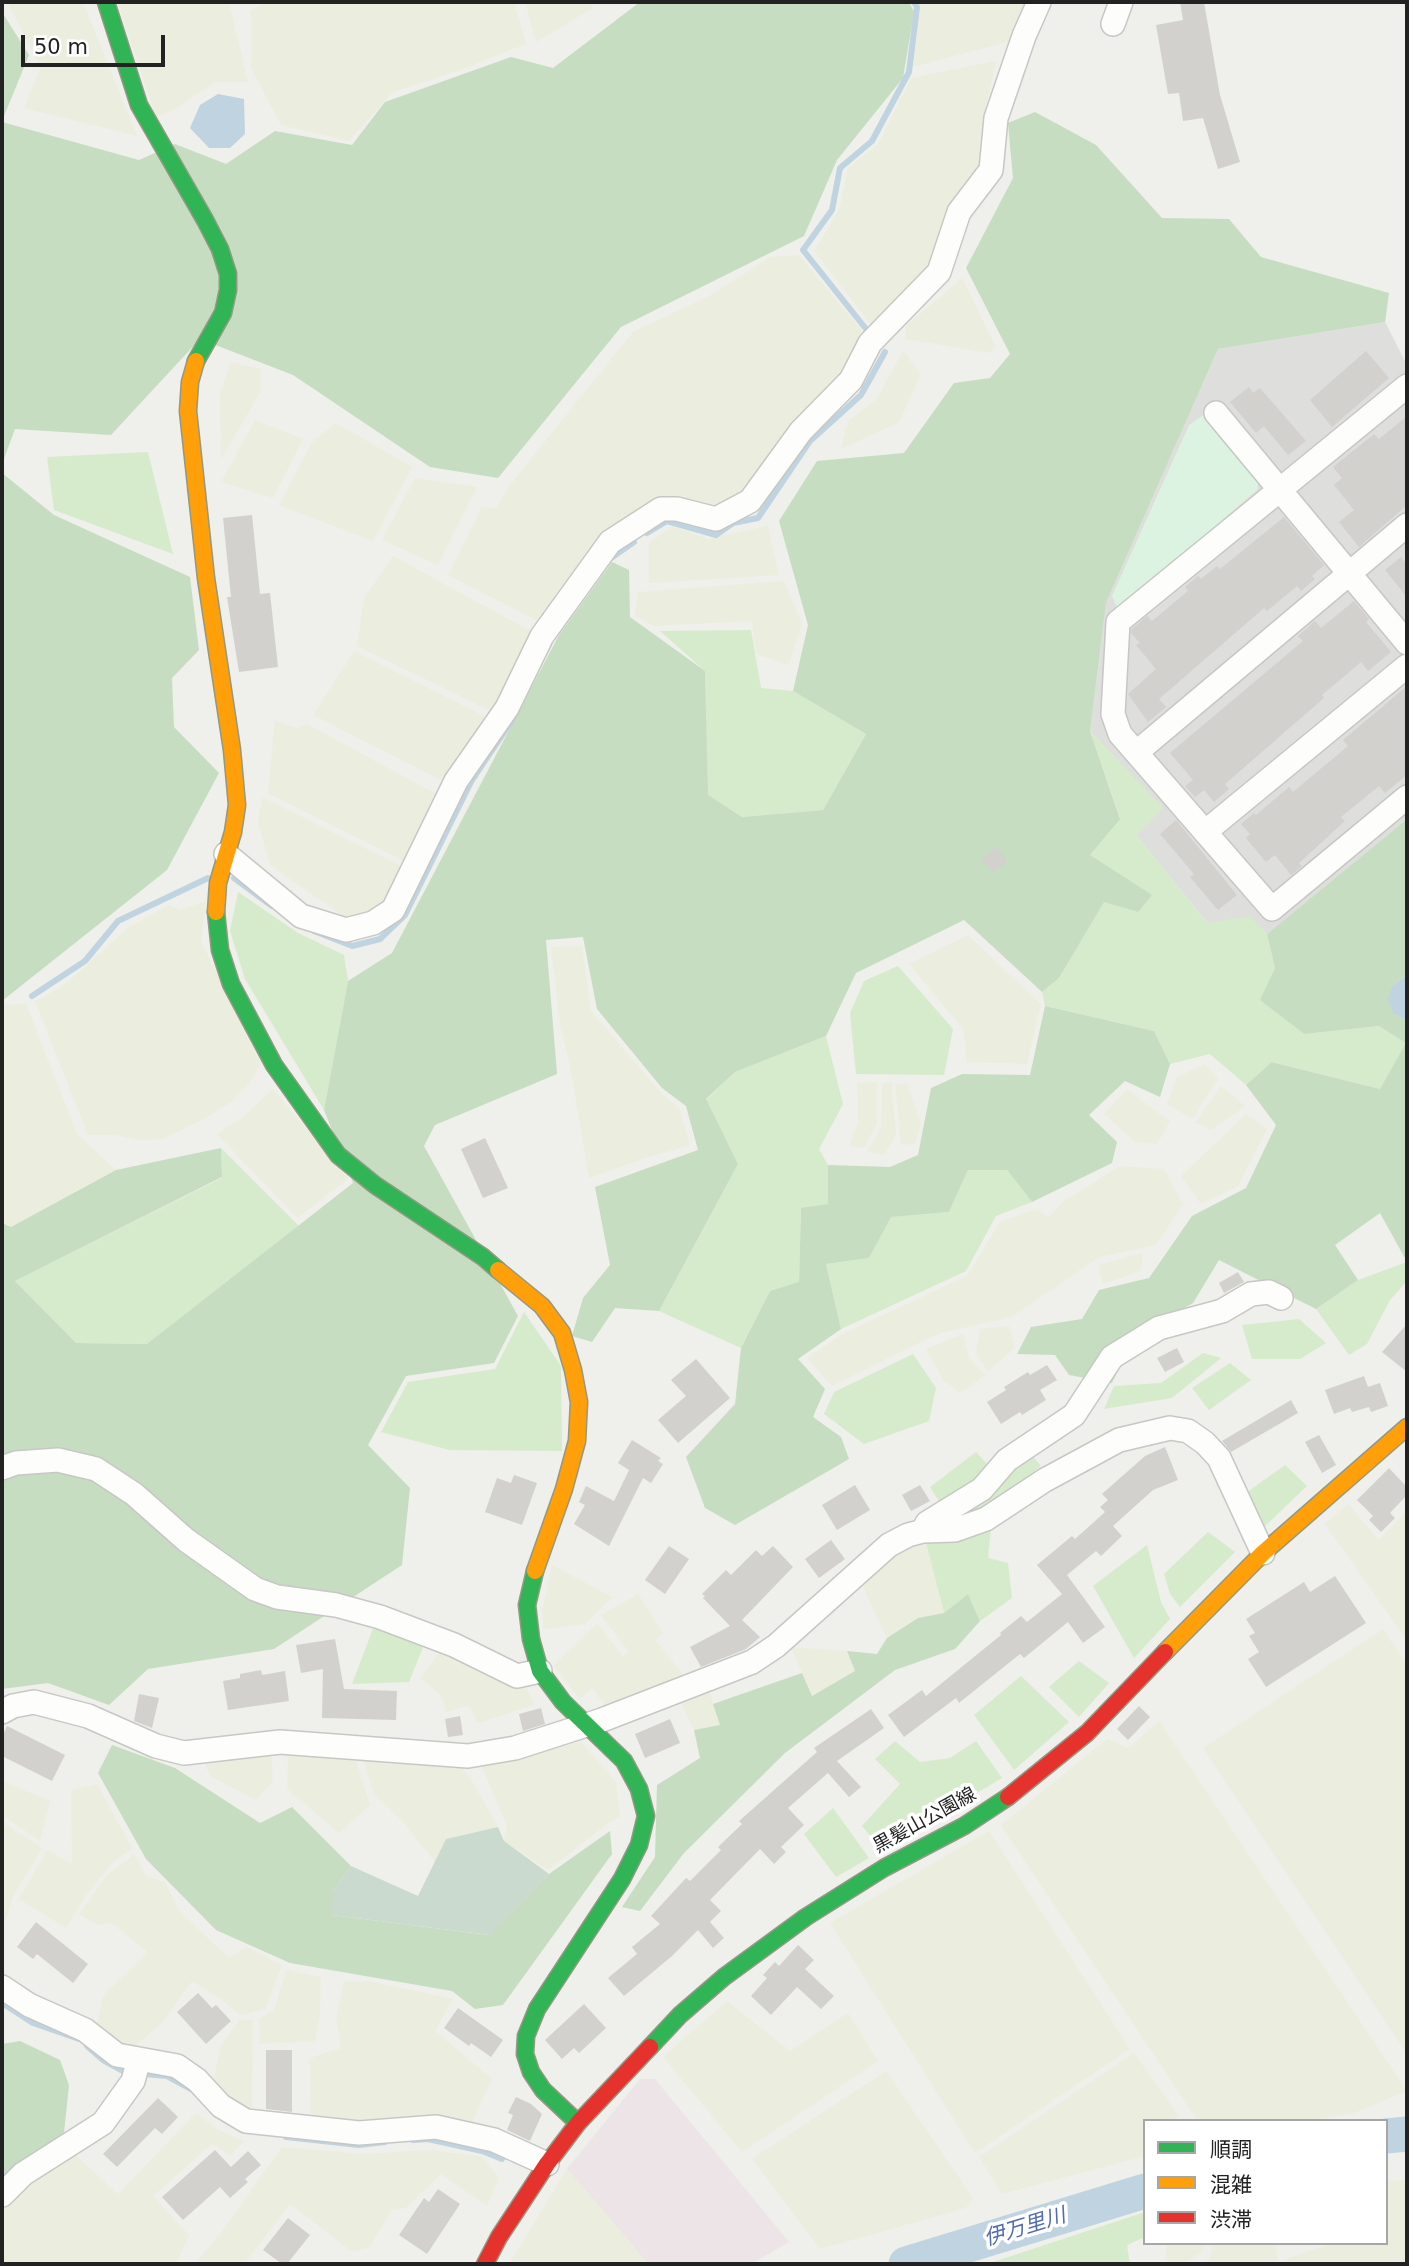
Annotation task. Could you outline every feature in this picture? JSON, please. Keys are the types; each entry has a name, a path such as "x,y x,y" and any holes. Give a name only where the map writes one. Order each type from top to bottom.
{"street":[{"path":"106,2 139,105 210,230 228,274 223,313 197,359 190,382 188,411 206,578 234,764 237,805 233,832 218,883 215,920 220,950 232,984 282,1077 338,1155 375,1185 484,1257 542,1306 562,1333 579,1402 577,1441 564,1489 531,1583 527,1605 531,1639 540,1671 563,1702 624,1760 639,1788 646,1816 639,1845 622,1879 537,2009 526,2036 525,2054 531,2072 543,2090 578,2123"},
{"path":"226,854 301,916 346,930 373,923 393,910 456,781 507,708 542,636 610,542 661,509 677,509 716,519 750,501 801,431 851,380 870,343 939,272 959,212 991,170 996,118 1024,36 1039,2"},
{"path":"1113,24 1121,2"},
{"path":"1407,386 1118,622 1114,714 1120,734 1272,909 1407,797"},
{"path":"1216,413 1407,643"},
{"path":"1137,752 1407,525"},
{"path":"1205,832 1407,666"},
{"path":"923,1531 927,1523 982,1489 1007,1460 1074,1415 1112,1357 1159,1328 1222,1311 1251,1294 1269,1293 1282,1298"},
{"name":"黒髪山公園線","path":"485,2264 499,2237 547,2164 578,2123 680,2015 724,1977 806,1917 884,1868 964,1826 1020,1790 1087,1733 1263,1553 1407,1427"},
{"path":"2,1712 13,1706 34,1702 88,1716 156,1746 184,1753 280,1742 468,1756 515,1748 702,1683 752,1662 776,1646 889,1545 908,1535 923,1531 955,1530 986,1519 1045,1479 1119,1440 1170,1428 1188,1432 1205,1443 1219,1458 1263,1553"},
{"path":"2,1468 16,1463 58,1460 96,1469 134,1494 186,1539 255,1589 277,1597 336,1605 380,1617 454,1645 517,1676 540,1671"},
{"path":"2,1987 29,2005 85,2030 117,2054 177,2066 197,2080 221,2106 246,2121 359,2133 436,2127 494,2140 547,2164"},
{"path":"2,2194 23,2174 103,2123 132,2081 139,2059"}],"shaded area":[{"path":"7,2 83,2 137,136 24,108 41,67"},
{"path":"117,2 229,2 248,82 215,82 174,110 156,117"},
{"path":"265,2 514,2 526,44 393,92 349,141 281,125 251,68 251,11"},
{"path":"525,2 591,2 593,8 536,42"},
{"path":"918,2 1027,2 1010,41 913,67"},
{"path":"996,61 984,116 979,167 950,207 932,270 871,325 814,251 839,210 848,168 878,144 911,78"},
{"path":"799,255 862,331 840,378 790,425 740,497 713,508 674,495 601,534 540,622 448,575 482,507 496,508 510,485 633,332 713,294 770,257"},
{"path":"962,278 996,347 989,353 906,339 905,327"},
{"path":"1385,322 1407,365 1407,819 1267,934 1250,917 1208,924 1136,835 1162,808 1090,731 1106,603 1218,349"},
{"path":"903,351 921,374 899,422 841,449 848,421 876,400"},
{"path":"231,362 261,369 261,391 221,459 220,394"},
{"path":"255,420 303,439 273,498 221,482"},
{"path":"336,423 412,467 373,541 279,505 312,442"},
{"path":"415,478 477,487 438,565 382,540"},
{"path":"672,526 708,539 768,526 779,575 649,583 649,543"},
{"path":"393,556 534,633 493,712 357,646 364,598"},
{"path":"784,581 802,623 789,665 756,654 752,621 654,626 635,616 638,592"},
{"path":"354,651 488,718 445,782 313,715"},
{"path":"275,720 297,729 307,724 438,795 406,862 268,793"},
{"path":"262,797 403,867 384,905 349,920 270,865 258,822"},
{"path":"206,901 201,941 261,1064 250,1082 231,1102 206,1118 163,1139 141,1140 113,1135 88,1135 35,1001 70,980 129,927 169,905 179,910"},
{"path":"968,935 1041,1004 1027,1064 967,1062 963,1029 909,964"},
{"path":"582,946 591,1011 662,1094 679,1108 690,1145 589,1178 560,1025 551,947"},
{"path":"26,1004 77,1134 116,1170 11,1227 2,1223 2,1005"},
{"path":"1205,1064 1218,1079 1192,1119 1167,1104 1177,1077"},
{"path":"857,1082 877,1083 877,1124 864,1148 849,1146 858,1122"},
{"path":"882,1083 892,1083 896,1135 884,1155 867,1151 881,1128"},
{"path":"907,1083 921,1123 915,1144 901,1145 895,1084"},
{"path":"1221,1086 1245,1106 1211,1130 1195,1123"},
{"path":"273,1089 348,1179 297,1218 217,1134 243,1117"},
{"path":"1127,1089 1170,1122 1157,1144 1135,1142 1104,1114"},
{"path":"1246,1114 1267,1129 1238,1186 1201,1204 1181,1176"},
{"path":"1120,1166 1164,1169 1183,1204 1156,1245 1099,1257 1013,1316 937,1334 832,1386 807,1358 844,1333 967,1276 1000,1222 1036,1209 1049,1217 1063,1202"},
{"path":"1143,1253 1141,1271 1103,1284 1098,1265"},
{"path":"1009,1326 1015,1348 988,1371 976,1355 980,1329"},
{"path":"963,1334 969,1358 985,1375 961,1393 944,1381 926,1349"},
{"path":"1348,1504 1379,1540 1407,1511 1407,1641 1325,1524"},
{"path":"925,1539 944,1613 918,1618 887,1638 861,1583 891,1556"},
{"path":"552,1565 612,1597 585,1624 544,1629 542,1611"},
{"path":"638,1594 663,1634 655,1640 686,1678 608,1709 592,1688 580,1699 553,1666 597,1623 623,1657 628,1651 601,1615"},
{"path":"1383,1629 1407,1665 1407,2054 1203,1748"},
{"path":"791,1647 847,1651 855,1671 812,1696"},
{"path":"442,1649 527,1688 534,1705 478,1723 469,1705 446,1712 441,1695 420,1678"},
{"path":"708,1689 721,1726 694,1730 679,1699"},
{"path":"1159,1721 1407,2091 1354,2113 1322,2119 1197,2119 1001,1825 1107,1739 1128,1748"},
{"path":"581,1742 616,1782 620,1816 548,1870 503,1841 507,1826 481,1765"},
{"path":"288,1752 356,1761 370,1805 339,1833 287,1789"},
{"path":"271,1753 273,1781 256,1800 210,1776 203,1759"},
{"path":"364,1761 462,1768 498,1827 446,1839 435,1862 404,1823 373,1793"},
{"path":"2,1781 50,1801 40,1841 2,1815"},
{"path":"97,1784 132,1848 112,1863 87,1894 66,1928 19,1899 47,1850 72,1864 71,1790"},
{"path":"2,1822 42,1848 13,1896 2,1927"},
{"path":"989,1831 1130,2049 975,2153 830,1923"},
{"path":"134,1854 146,1876 165,1882 180,1912 229,1958 247,1947 282,1965 265,2009 240,2015 214,1994 192,1981 162,2023 129,2051 96,2030 103,1996 148,1952 111,1923 97,1925 79,1914 106,1876"},
{"path":"286,1970 321,1977 320,2014 315,2041 259,2044 259,2019 274,2010"},
{"path":"368,1981 453,1999 435,2031 492,2079 472,2122 422,2117 365,2123 311,2120 310,2058 341,2048 336,2019 344,1982"},
{"path":"727,2001 790,2051 848,2013 878,2061 742,2152 663,2057"},
{"path":"240,2020 253,2020 252,2112 228,2102 213,2085 220,2046"},
{"path":"1134,2053 1179,2116 1174,2119 1143,2119 1143,2157 1002,2194 979,2157"},
{"path":"886,2071 973,2198 966,2208 820,2249 752,2159"},
{"path":"640,2079 655,2079 789,2242 751,2264 648,2264 567,2169"},
{"path":"196,2113 218,2130 244,2141 231,2155 212,2144 153,2196 189,2235 176,2264 2,2264 2,2213 14,2197 73,2153 118,2194"},
{"path":"282,2147 361,2154 430,2150 482,2157 499,2178 487,2206 441,2174 406,2208 392,2210 369,2248 351,2251 290,2204 244,2264 195,2264 220,2234"},
{"path":"567,2169 613,2222 648,2264 509,2264"},
{"path":"1407,2180 1407,2264 1285,2264 1284,2260 1325,2245 1388,2245 1388,2181"},
{"path":"1166,2245 1204,2245 1203,2250 1185,2264 1166,2264"},
{"path":"1213,2245 1275,2245 1279,2264 1202,2264 1210,2258"}],"green space":[{"path":"640,2 909,2 914,12 903,78 837,160 804,236 621,327 498,478 430,467 293,375 200,339 111,435 15,429 2,464 2,122 139,160 175,144 226,164 275,131 352,145 385,102 511,57 553,68"},
{"path":"2,12 29,55 2,121"},
{"path":"1035,112 1096,145 1162,218 1229,219 1261,257 1389,293 1385,322 1218,349 1106,603 1090,731 1120,819 1090,855 1152,895 1138,912 1104,902 1059,978 1042,992 964,920 856,973 826,1036 735,1072 706,1099 738,1164 659,1311 615,1308 592,1342 572,1336 583,1298 610,1265 595,1187 698,1150 686,1106 662,1088 597,1009 583,937 546,940 557,1074 435,1125 424,1146 518,1316 494,1363 406,1376 368,1445 410,1488 402,1565 274,1649 148,1669 109,1705 48,1683 2,1689 2,1223 11,1227 116,1170 221,1148 222,1177 15,1281 76,1343 147,1344 353,1183 324,1110 348,981 392,953 559,635 612,562 629,570 630,617 705,671 708,795 742,817 823,810 866,734 793,691 808,625 779,521 817,461 904,453 954,383 990,378 1010,354 966,268 1013,178 1008,123"},
{"path":"1205,414 1259,480 1257,490 1118,611 1112,596 1189,425"},
{"path":"148,452 173,554 54,510 47,457"},
{"path":"2,473 54,515 190,577 199,650 172,678 174,727 219,773 167,870 2,1001"},
{"path":"751,630 761,688 793,691 866,734 823,810 742,817 707,795 705,671 660,631"},
{"path":"1090,731 1163,808 1136,835 1207,923 1250,916 1267,934 1275,968 1261,1000 1304,1034 1379,1026 1407,1043 1380,1089 1273,1062 1246,1085 1210,1054 1170,1064 1154,1031 1045,1006 1042,992 1059,978 1104,901 1137,912 1090,855 1120,818"},
{"path":"1407,819 1407,975 1393,985 1394,1014 1407,1020 1407,1262 1380,1213 1335,1245 1358,1280 1316,1309 1219,1260 1193,1303 1134,1337 1112,1383 1069,1375 1055,1355 1017,1354 1031,1327 1082,1319 1099,1290 1149,1278 1192,1216 1246,1188 1276,1125 1246,1085 1272,1062 1380,1089 1406,1043 1379,1026 1304,1034 1260,1000 1275,968 1267,934"},
{"path":"238,892 298,933 344,955 348,981 324,1110 245,979 230,931"},
{"path":"898,966 953,1029 944,1075 856,1074 850,1013 864,981"},
{"path":"1045,1006 1154,1031 1170,1064 1160,1097 1125,1081 1089,1115 1117,1142 1112,1163 1032,1202 1007,1170 968,1170 949,1212 891,1217 869,1258 826,1264 841,1329 798,1359 825,1389 813,1417 841,1437 849,1459 735,1525 705,1508 686,1457 735,1404 741,1348 770,1291 799,1282 801,1208 828,1204 828,1165 890,1167 918,1155 931,1088 962,1074 1030,1075"},
{"path":"826,1036 843,1104 819,1149 828,1165 828,1204 801,1209 799,1283 770,1291 741,1348 659,1311 738,1164 706,1100 735,1072"},
{"path":"221,1148 299,1226 148,1344 76,1343 15,1281 222,1178"},
{"path":"968,1170 1007,1170 1032,1202 996,1216 966,1271 841,1329 826,1264 869,1258 890,1217 949,1212"},
{"path":"1407,1262 1407,1281 1390,1300 1367,1344 1349,1355 1316,1309 1358,1280"},
{"path":"524,1312 561,1366 562,1451 450,1450 381,1432 408,1382 495,1369"},
{"path":"1299,1319 1326,1343 1300,1359 1252,1359 1242,1325"},
{"path":"1203,1353 1221,1358 1172,1398 1104,1409 1114,1386 1161,1383"},
{"path":"913,1354 936,1388 929,1421 864,1444 824,1414 834,1392"},
{"path":"1230,1363 1251,1380 1209,1410 1192,1388"},
{"path":"976,1452 990,1467 978,1482 942,1506 930,1487"},
{"path":"1030,1453 1041,1466 980,1515 961,1522 955,1512"},
{"path":"1285,1465 1307,1486 1263,1528 1246,1493"},
{"path":"991,1528 988,1558 1008,1563 1012,1598 980,1621 968,1594 944,1613 925,1539"},
{"path":"1208,1532 1235,1552 1180,1607 1170,1594 1164,1574"},
{"path":"1147,1545 1161,1602 1170,1619 1134,1658 1093,1586"},
{"path":"968,1594 980,1621 955,1649 895,1670 785,1753 684,1853 640,1911 622,1907 655,1857 657,1785 700,1758 694,1730 720,1725 713,1704 802,1673 812,1696 855,1671 847,1651 877,1654 887,1638 918,1618 944,1613"},
{"path":"374,1626 424,1645 409,1682 352,1684"},
{"path":"1079,1661 1109,1683 1079,1717 1049,1687"},
{"path":"1021,1676 1069,1722 1014,1770 974,1715"},
{"path":"895,1741 920,1762 950,1758 976,1741 1002,1778 882,1850 862,1826 900,1784 875,1759"},
{"path":"112,1745 175,1768 260,1823 292,1807 351,1866 332,1892 332,1915 489,1935 549,1874 610,1831 612,1854 503,2005 475,2009 452,1991 290,1963 216,1930 146,1859 98,1773"},
{"path":"833,1808 869,1858 836,1877 804,1834"},
{"path":"498,1827 504,1841 549,1874 490,1935 332,1915 332,1892 351,1866 418,1896 446,1839"},
{"path":"20,2041 60,2060 69,2085 64,2133 2,2182 2,2044"},
{"path":"1143,2213 1143,2238 1127,2245 1130,2264 987,2264"}],"water":[{"path":"218,94 244,99 245,134 230,148 209,148 190,128 200,105"},
{"path":"1407,975 1407,1020 1394,1014 1388,999 1393,985"}],"building":[{"path":"1180,2 1204,2 1220,95 1240,162 1218,169 1203,118 1183,121 1179,93 1168,94 1156,25 1183,20"},
{"path":"1366,351 1389,378 1332,427 1310,400"},
{"path":"1249,387 1253,393 1260,388 1306,441 1288,455 1264,426 1256,433 1230,402"},
{"path":"1407,416 1407,505 1359,547 1339,522 1354,510 1334,485 1342,478 1333,467 1374,434 1379,439"},
{"path":"252,515 260,594 270,593 278,667 239,672 227,597 231,597 223,518"},
{"path":"1284,517 1324,565 1312,576 1315,579 1301,591 1297,586 1267,611 1264,608 1159,699 1166,707 1148,722 1128,694 1156,669 1136,645 1140,643 1131,633 1132,629 1147,616 1152,621 1188,591 1185,587 1198,576 1201,579 1217,566 1220,569"},
{"path":"1401,557 1407,565 1407,597 1385,570"},
{"path":"1354,601 1369,619 1366,622 1391,652 1368,671 1361,662 1322,695 1324,698 1225,784 1229,789 1214,802 1204,790 1195,797 1185,786 1193,780 1170,753 1303,641 1298,636 1315,621 1321,628"},
{"path":"1407,686 1407,775 1385,793 1379,786 1341,817 1345,821 1299,863 1302,866 1291,875 1275,855 1266,862 1246,838 1250,834 1241,824 1289,787 1293,792 1348,746 1343,740"},
{"path":"1176,820 1237,895 1218,910 1190,877 1194,874 1160,834"},
{"path":"996,847 1007,861 993,873 981,859"},
{"path":"485,1138 508,1188 483,1198 461,1149"},
{"path":"1238,1272 1244,1282 1224,1293 1219,1283"},
{"path":"1407,1324 1407,1372 1382,1352"},
{"path":"1177,1348 1184,1362 1165,1372 1157,1358"},
{"path":"696,1359 730,1398 678,1443 658,1420 686,1396 671,1380"},
{"path":"1047,1365 1057,1380 1040,1390 1046,1400 1001,1424 987,1402 1028,1372 1030,1375"},
{"path":"1364,1376 1368,1387 1380,1383 1388,1406 1371,1412 1369,1407 1352,1412 1350,1408 1334,1414 1325,1390"},
{"path":"1291,1400 1298,1413 1231,1452 1222,1441"},
{"path":"1319,1435 1336,1465 1322,1473 1305,1442"},
{"path":"632,1440 661,1458 658,1461 663,1464 651,1483 643,1478 609,1546 574,1524 585,1505 579,1502 586,1486 614,1501 629,1470 618,1463"},
{"path":"1165,1447 1178,1480 1153,1490 1113,1526 1122,1536 1101,1556 1096,1551 1067,1575 1105,1627 1083,1643 1068,1622 1024,1658 1020,1654 959,1703 956,1698 904,1737 888,1715 922,1690 926,1696 1021,1616 1027,1622 1062,1594 1037,1565 1072,1536 1075,1539 1105,1512 1100,1507 1108,1500 1102,1494 1145,1456"},
{"path":"1389,1468 1407,1487 1407,1495 1390,1513 1395,1518 1381,1532 1369,1520 1373,1516 1357,1500"},
{"path":"514,1475 537,1483 522,1525 485,1512 497,1478 511,1483"},
{"path":"855,1485 870,1510 837,1530 822,1505"},
{"path":"920,1485 930,1501 911,1511 902,1495"},
{"path":"831,1540 845,1559 819,1578 805,1559"},
{"path":"669,1546 689,1559 665,1594 645,1580"},
{"path":"773,1546 793,1567 742,1620 760,1637 746,1649 701,1667 690,1647 730,1626 702,1594 726,1570 731,1575 756,1550 762,1556"},
{"path":"1335,1576 1366,1623 1266,1687 1248,1659 1259,1652 1249,1636 1255,1633 1246,1619 1304,1582 1310,1592"},
{"path":"335,1639 344,1689 397,1691 396,1720 322,1718 323,1669 301,1673 296,1645"},
{"path":"261,1670 262,1675 285,1671 289,1701 228,1710 223,1681"},
{"path":"139,1694 159,1698 152,1728 134,1721"},
{"path":"1139,1706 1150,1717 1128,1740 1117,1729"},
{"path":"541,1708 545,1724 523,1731 519,1714"},
{"path":"871,1709 884,1728 837,1761 861,1787 849,1797 828,1773 788,1808 804,1825 781,1847 786,1852 774,1864 760,1849 710,1900 721,1911 710,1922 724,1938 713,1948 698,1930 624,1996 608,1978 637,1954 632,1947 660,1924 651,1916 686,1878 690,1881 721,1850 718,1847 742,1824 739,1821 817,1752 814,1748"},
{"path":"460,1716 463,1735 448,1737 445,1719"},
{"path":"670,1719 680,1743 645,1758 635,1734"},
{"path":"7,1726 65,1755 52,1781 2,1756 2,1737"},
{"path":"36,1922 88,1964 73,1983 37,1954 33,1959 17,1947"},
{"path":"798,1945 814,1960 805,1969 834,1996 821,2009 797,1987 771,2015 751,1996 767,1978 763,1975 775,1962 779,1966"},
{"path":"198,1993 212,2008 216,2005 231,2021 206,2044 177,2012"},
{"path":"584,2004 606,2028 579,2053 574,2048 562,2059 545,2040"},
{"path":"458,2008 503,2040 491,2057 471,2043 469,2046 444,2028"},
{"path":"266,2050 292,2050 292,2112 266,2109"},
{"path":"516,2097 531,2104 542,2114 530,2141 507,2130 513,2115 508,2113"},
{"path":"158,2098 178,2117 162,2134 155,2128 117,2167 103,2154"},
{"path":"215,2150 231,2167 248,2151 261,2165 245,2179 248,2182 230,2198 220,2187 183,2220 162,2197"},
{"path":"438,2189 460,2204 427,2254 399,2235 424,2198 429,2202"},
{"path":"288,2218 310,2235 287,2264 282,2264 263,2250"}],"waterway":[{"path":"866,329 803,250 832,210 840,168 872,141 909,72 917,7 914,2"},
{"path":"647,533 667,521 716,535 733,523 758,518 810,441 861,395 885,352"},
{"path":"611,558 634,542"},
{"path":"314,931 352,946 380,939 405,915 472,780 513,719"},
{"path":"32,996 85,961 118,921 208,878"},
{"path":"234,878 272,906"},
{"path":"2,2003 33,2023 79,2039"},
{"path":"87,2046 103,2060 123,2071"},
{"path":"144,2074 167,2076 191,2089"},
{"name":"伊万里川","path":"1388,2136 1407,2134"},
{"path":"286,2137 359,2145 385,2142"},
{"path":"413,2140 428,2139 482,2151 502,2159"},
{"name":"伊万里川","path":"906,2264 1143,2192"}],"traffic: fast":[{"path":"106,2 139,105 205,220 220,249 228,274 223,313 196,361"},
{"path":"216,912 220,950 231,984 274,1065 338,1155 375,1185 483,1257 498,1270"},
{"path":"535,1571 527,1605 531,1639 540,1671 563,1702 624,1761 639,1789 646,1816 639,1845 622,1879 537,2009 526,2036 525,2054 531,2072 543,2090 578,2123"},
{"path":"650,2047 680,2015 724,1977 806,1917 884,1868 964,1826 1008,1797"}],"traffic: slow":[{"path":"196,361 190,382 188,411 206,578 232,750 237,805 233,832 218,883 216,912"},
{"path":"498,1270 542,1306 562,1333 579,1402 577,1441 564,1489 535,1571"},
{"path":"1165,1652 1263,1553 1407,1427"}],"traffic: jam":[{"path":"1008,1797 1087,1733 1165,1652"},
{"path":"485,2264 499,2237 547,2164 578,2123 650,2047"}]}
